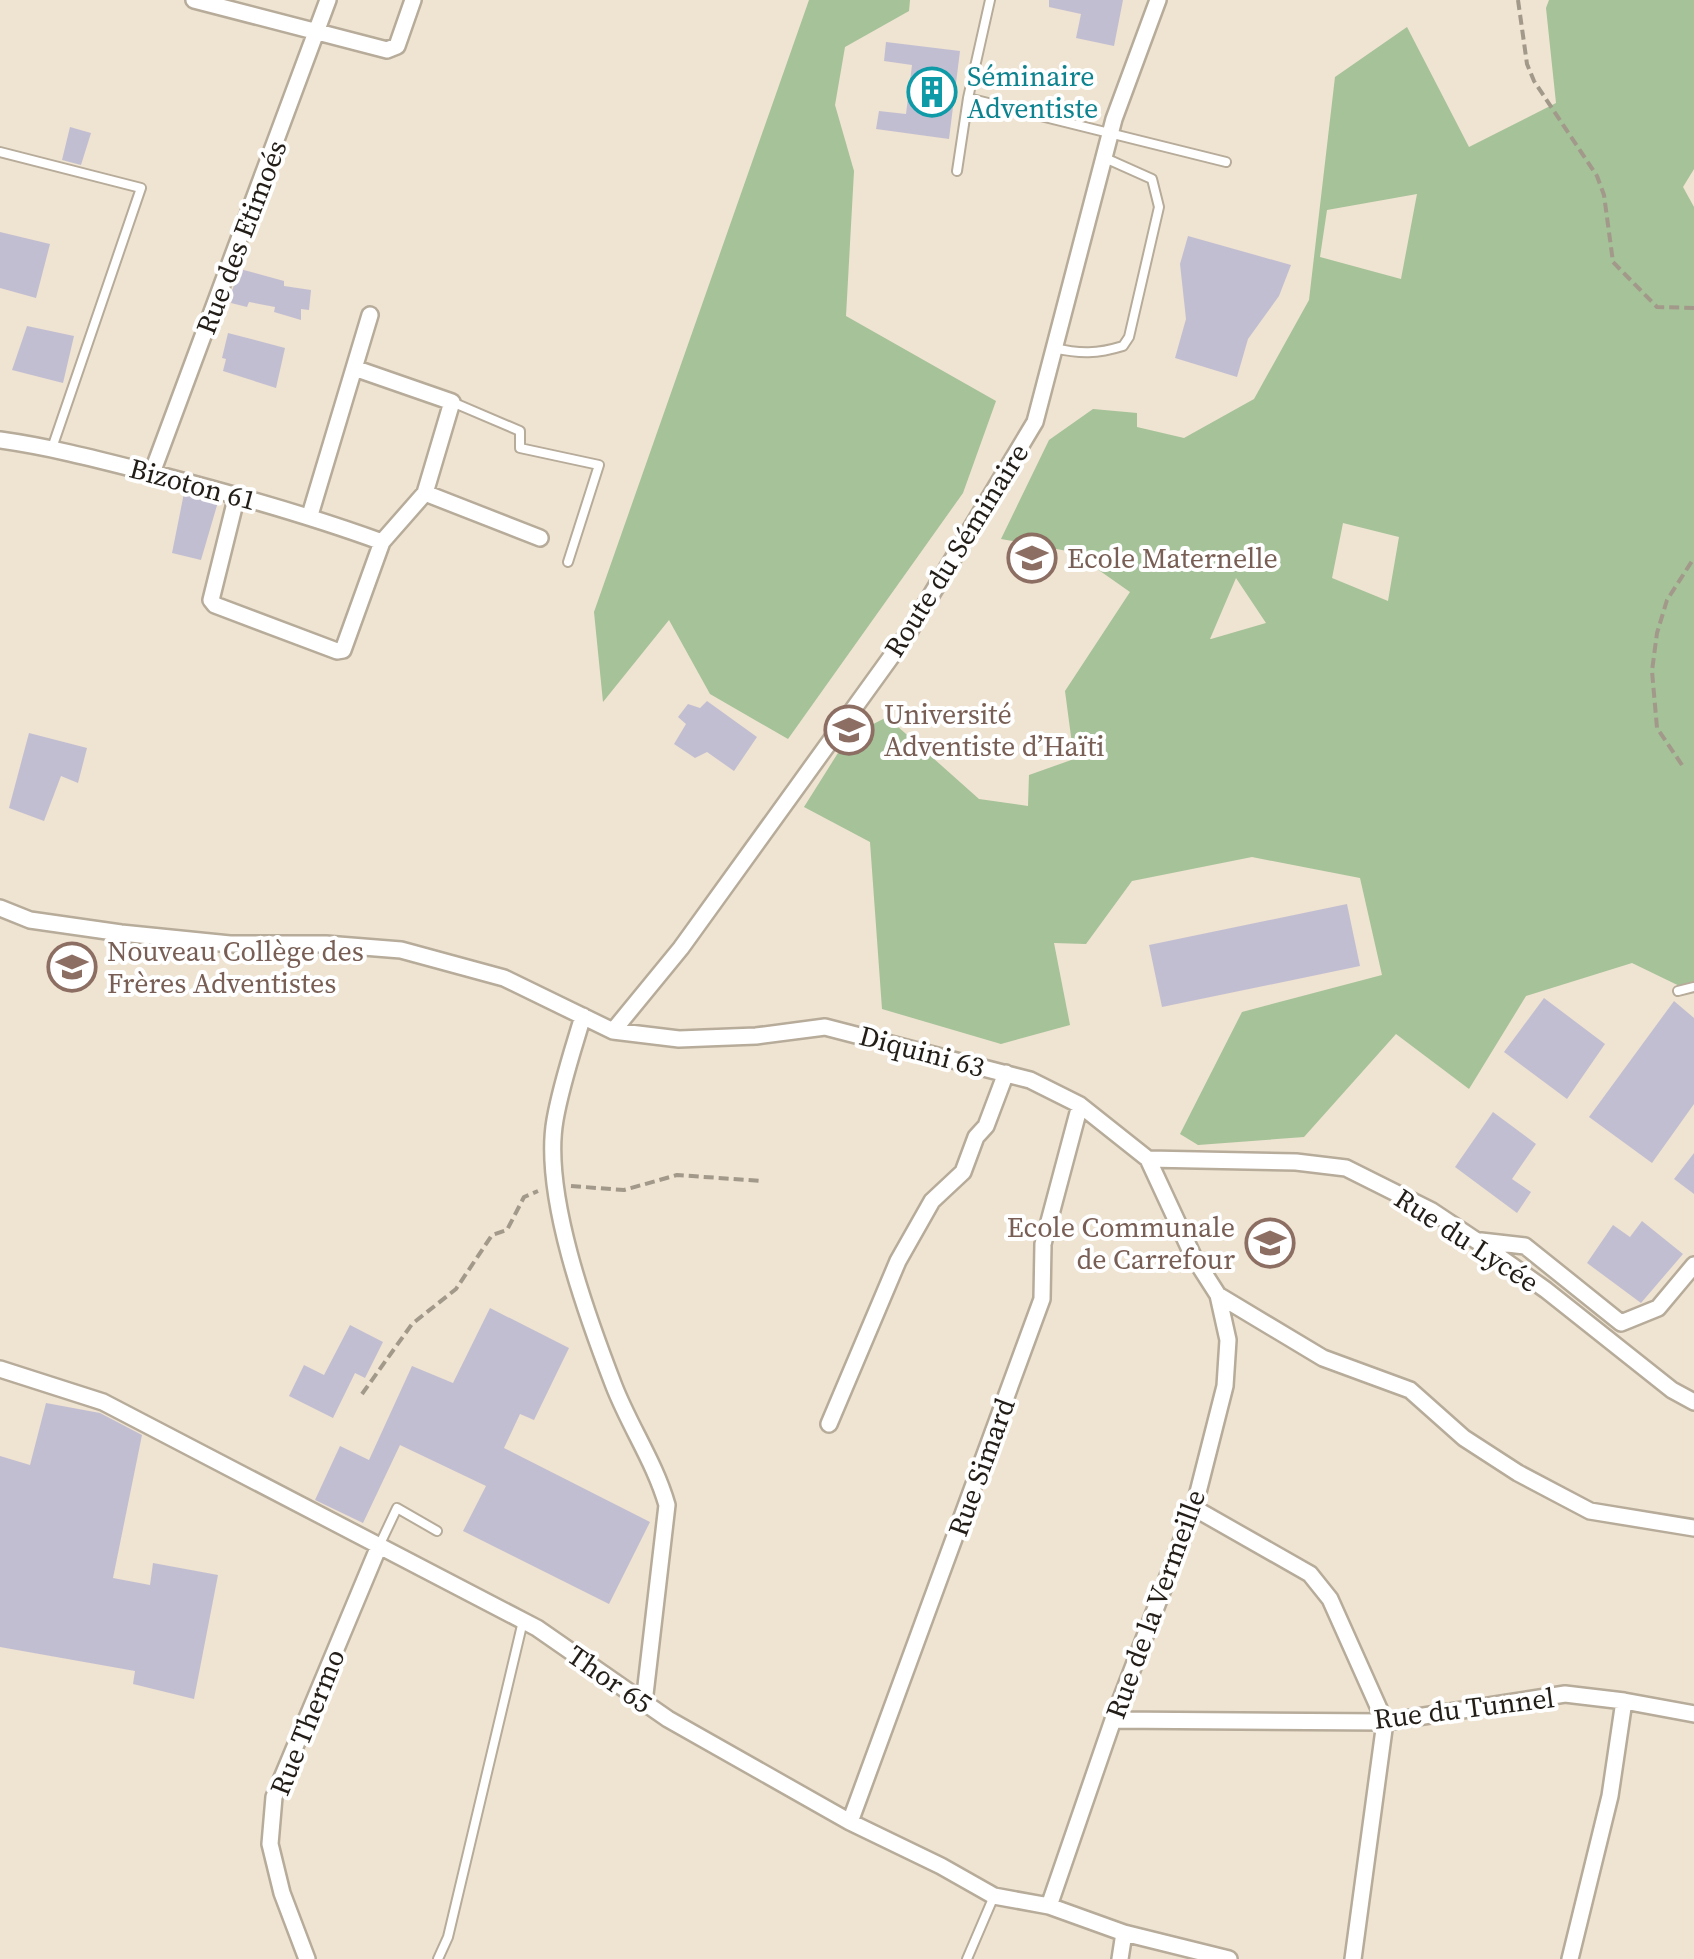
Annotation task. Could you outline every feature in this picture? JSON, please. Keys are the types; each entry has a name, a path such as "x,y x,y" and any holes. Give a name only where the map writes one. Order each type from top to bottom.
{"street":[{"path":"194,0 392,49 397,46 413,0"},
{"name":"Rue des Etimoés","path":"152,473 328,0"},
{"name":"Route du Séminaire","path":"614,1031 681,948 909,632 1035,422 1110,134 1158,0"},
{"path":"310,516 370,315"},
{"path":"237,495 211,600 337,650 346,645 382,542 425,493 452,402 357,368"},
{"name":"Bizoton 61","path":"0,440 52,448 237,495 382,542"},
{"path":"425,493 540,538"},
{"name":"Diquini 63","path":"0,908 30,920 120,934 230,944 326,944 401,950 504,978 614,1031 679,1038 756,1036 825,1027 1042,1084 1080,1105 1148,1159 1193,1256 1218,1295 1323,1358 1410,1390 1464,1438 1518,1473 1590,1511 1694,1528"},
{"path":"583,1016 554,1123 554,1185 580,1287 615,1388 660,1480 667,1505 644,1702"},
{"path":"830,1424 898,1260 932,1202 963,1172 1006,1073"},
{"name":"Rue Simard","path":"850,1822 1042,1300 1044,1244 1080,1105"},
{"name":"Rue du Lycée","path":"1148,1159 1296,1162 1346,1168 1432,1211 1477,1241 1672,1390 1694,1402"},
{"path":"1477,1241 1525,1246 1621,1323 1658,1308 1694,1265"},
{"name":"Rue de la Vermeille","path":"1049,1906 1113,1720 1194,1508 1225,1386 1228,1340 1218,1295"},
{"name":"Thor 65","path":"0,1369 102,1402 523,1622 644,1702 850,1822 994,1896 1049,1906 1124,1933 1229,1959"},
{"path":"1194,1508 1310,1574 1330,1600 1385,1722 1353,1959"},
{"name":"Rue Thermo","path":"307,1959 282,1893 270,1844 274,1796 379,1546"},
{"name":"Rue du Tunnel","path":"1113,1720 1385,1722 1566,1694 1624,1700 1694,1714"},
{"path":"1570,1959 1610,1796 1624,1700"},
{"path":"1120,1959 1124,1933"}],"lane":[{"path":"957,171 968,98 990,0"},
{"path":"968,98 1226,162"},
{"path":"0,152 141,188 52,448"},
{"path":"1054,348 1097,354 1123,346 1129,337 1159,207 1158,192 1152,180 1104,158"},
{"path":"452,402 520,431 520,448 598,466 568,562"},
{"path":"1678,992 1694,987"},
{"path":"379,1546 397,1508 437,1531"},
{"path":"438,1959 448,1938 523,1622"},
{"path":"967,1959 994,1896"}],"path":[{"path":"1518,0 1527,64 1534,81 1597,176 1604,195 1612,262 1658,307 1694,308"},
{"path":"1682,765 1657,728 1652,671 1657,632 1667,600 1694,558"},
{"path":"362,1394 412,1324 456,1289 492,1235 508,1230 524,1197 554,1185 624,1190 677,1175 762,1181"}],"green space":[{"path":"809,0 910,0 909,11 845,47 835,105 854,171 846,316 996,401 963,493 788,739 710,694 669,620 603,702 594,612"},
{"path":"1549,0 1694,0 1694,169 1683,187 1694,207 1694,993 1632,963 1526,996 1469,1089 1396,1034 1304,1137 1198,1145 1180,1134 1242,1012 1382,975 1360,878 1252,857 1132,881 1086,944 1054,943 1070,1025 1001,1044 882,1009 870,842 804,807 848,737 887,717 979,799 1028,806 1029,775 1074,759 1065,691 1130,592 1073,552 1001,539 1049,440 1093,409 1137,413 1137,427 1184,438 1254,399 1309,300 1335,77 1407,27 1469,147 1556,103 1546,8","holes":["1417,194 1401,279 1320,257 1327,210","1343,523 1399,537 1388,601 1332,578","1236,578 1266,623 1210,639"]}],"building":[{"name":"Séminaire Adventiste","path":"1049,0 1123,0 1114,46 1076,38 1081,14 1049,7"},
{"name":"Séminaire Adventiste","path":"886,42 960,51 949,139 876,129 879,111 906,114 912,65 884,61"},
{"path":"70,127 91,133 81,165 62,160"},
{"path":"0,232 50,244 36,298 0,288"},
{"path":"1188,236 1291,265 1279,296 1248,339 1237,377 1175,358 1186,319 1180,264"},
{"path":"240,269 284,281 284,286 311,290 309,310 301,309 301,320 274,312 275,307 231,303"},
{"path":"27,326 74,336 63,383 12,370"},
{"path":"228,333 285,348 276,388 223,371"},
{"path":"184,493 218,502 201,560 172,553"},
{"path":"707,701 757,737 734,771 707,752 695,758 674,744 686,724 678,717 688,704 700,708"},
{"path":"29,733 87,748 78,783 61,776 44,821 9,808"},
{"path":"1347,904 1360,966 1162,1007 1149,945"},
{"path":"1544,998 1605,1044 1567,1099 1504,1052"},
{"path":"1674,1001 1694,1018 1694,1104 1652,1163 1589,1117"},
{"path":"1493,1112 1536,1144 1512,1179 1531,1192 1517,1213 1455,1167"},
{"path":"1694,1153 1694,1194 1674,1179"},
{"path":"1642,1221 1683,1254 1641,1303 1587,1263 1613,1225 1630,1237"},
{"path":"490,1308 569,1348 534,1420 520,1414 504,1448 650,1522 609,1604 463,1531 486,1486 400,1445 363,1523 315,1500 340,1446 369,1460 412,1366 453,1383"},
{"path":"350,1325 383,1342 365,1378 355,1373 333,1418 289,1396 304,1365 324,1375"},
{"path":"46,1403 100,1413 142,1435 113,1578 150,1585 153,1563 218,1575 194,1699 133,1684 135,1671 0,1647 0,1456 30,1465"}],"place":[{"name":"Séminaire Adventiste","path":"932,92"},
{"name":"Ecole Maternelle","path":"1032,558"},
{"name":"Université Adventiste d’Haïti","path":"849,730"},
{"name":"Nouveau Collège des Frères Adventistes","path":"72,967"},
{"name":"Ecole Communale de Carrefour","path":"1270,1243"}]}
